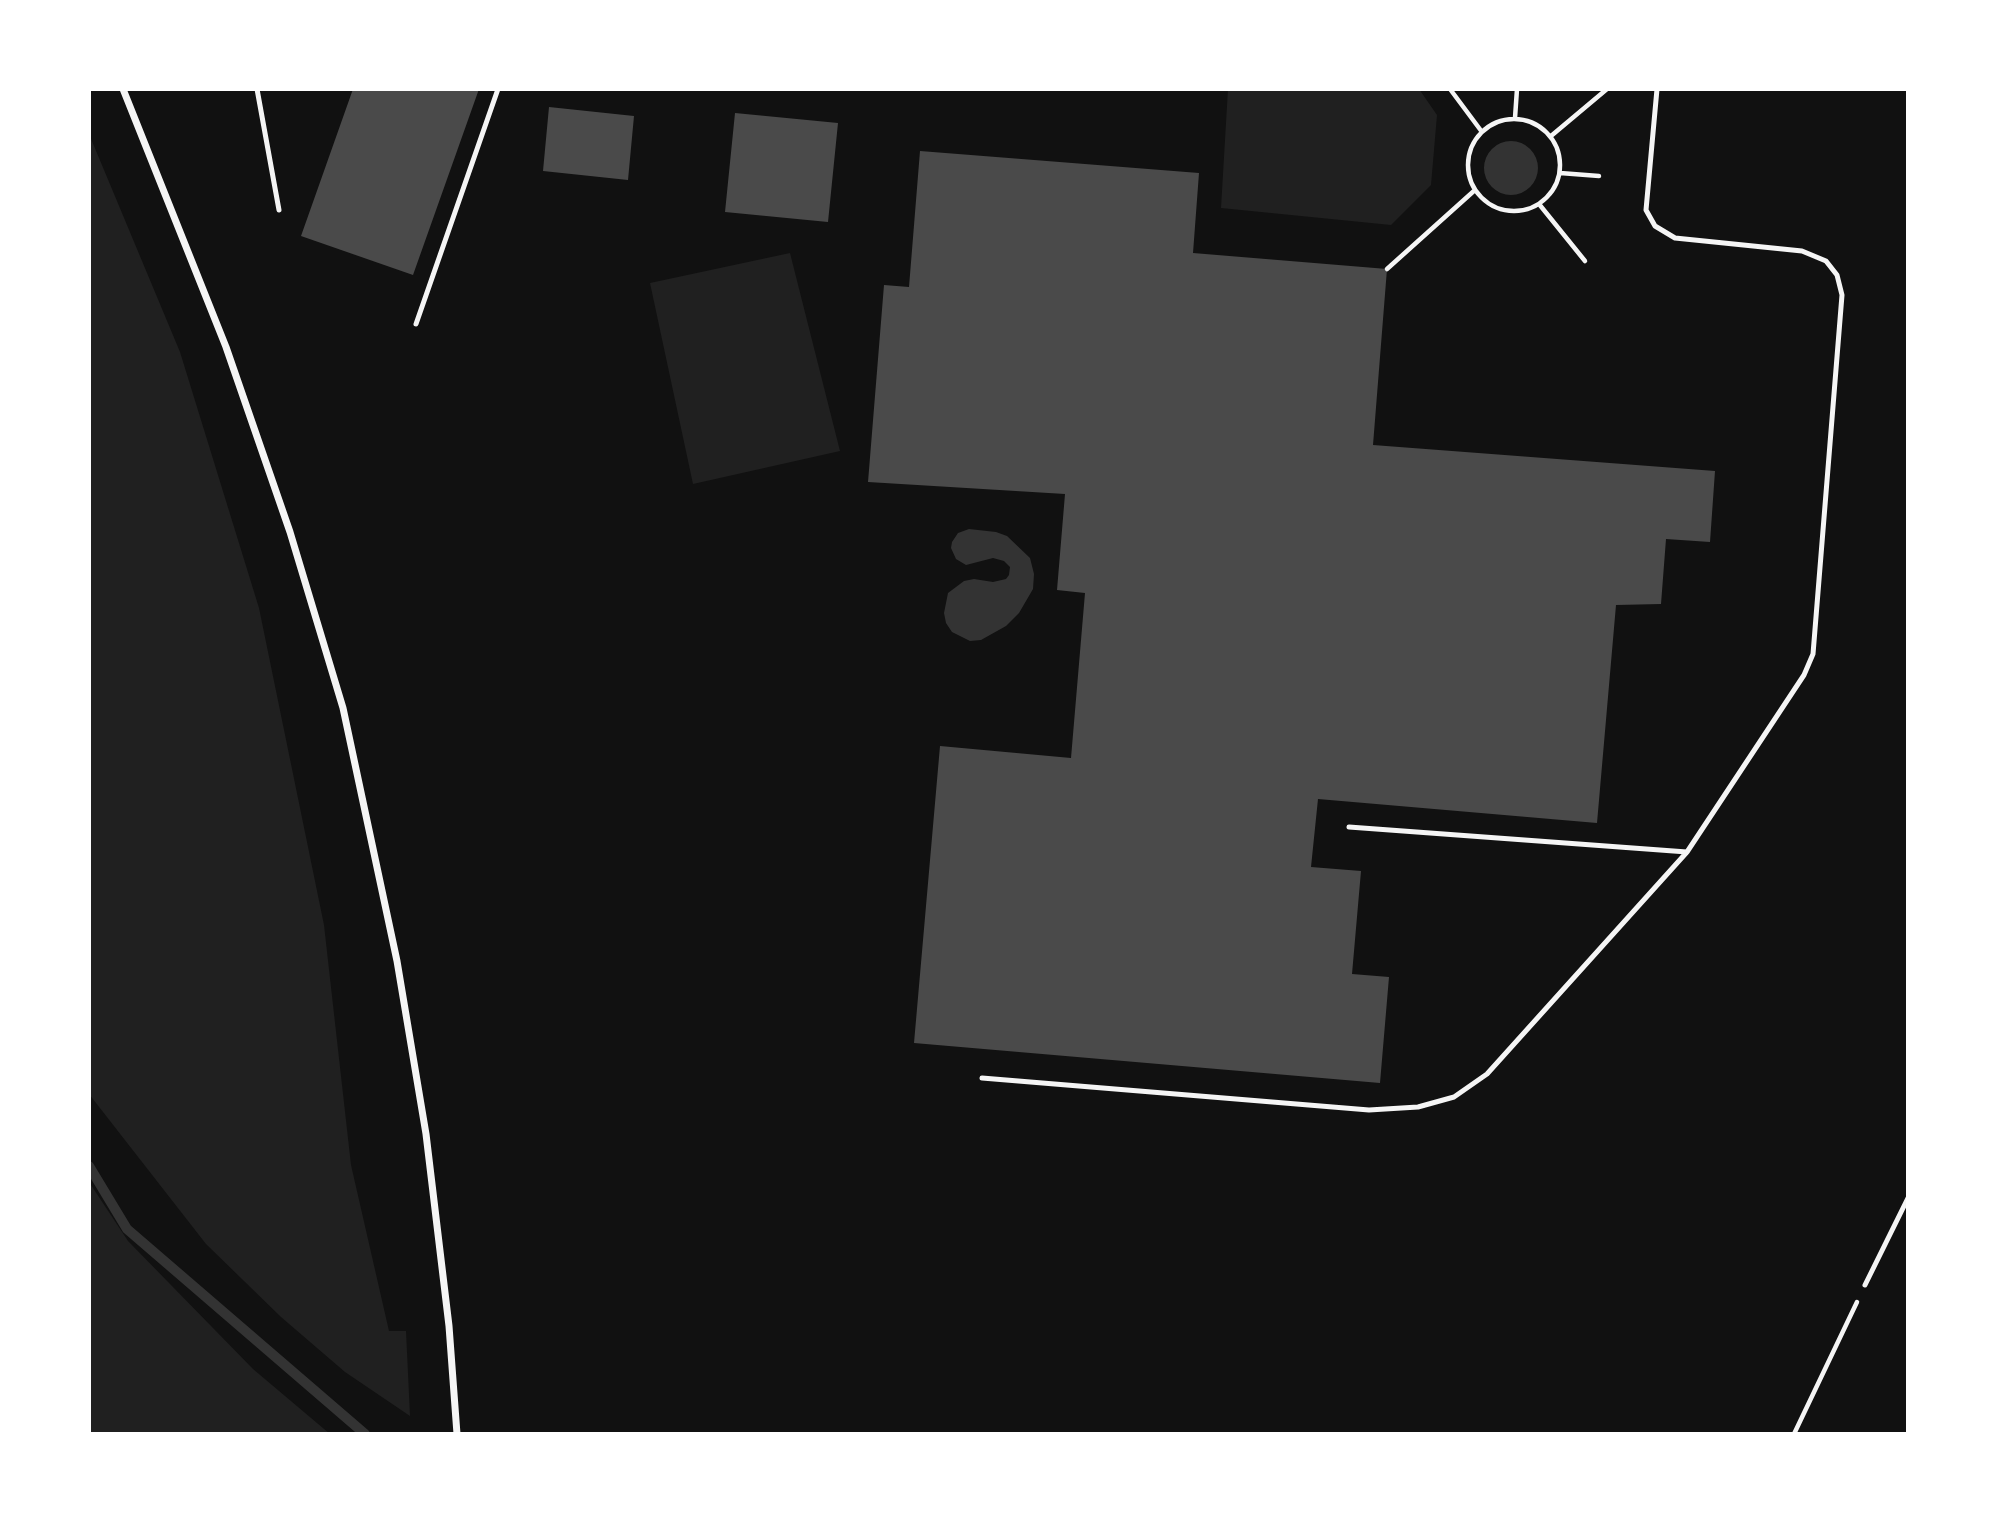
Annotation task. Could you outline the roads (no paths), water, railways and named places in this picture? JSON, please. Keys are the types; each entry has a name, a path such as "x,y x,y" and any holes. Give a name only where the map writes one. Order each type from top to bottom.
{"street":[{"path":"123,89 231,360 290,532 343,708 397,961 426,1134 449,1326 457,1434"}],"lane":[{"path":"257,89 279,210"},
{"path":"416,324 498,89"},
{"path":"982,1078 1370,1110 1418,1107 1454,1097 1487,1074 1687,852 1804,675 1813,654 1842,295 1837,275 1826,261 1802,251 1675,238 1655,226 1646,211 1657,89"},
{"path":"1349,827 1687,852"},
{"path":"1865,1285 1908,1198"}],"waterway":[{"path":"89,1166 127,1229 365,1434"}]}
